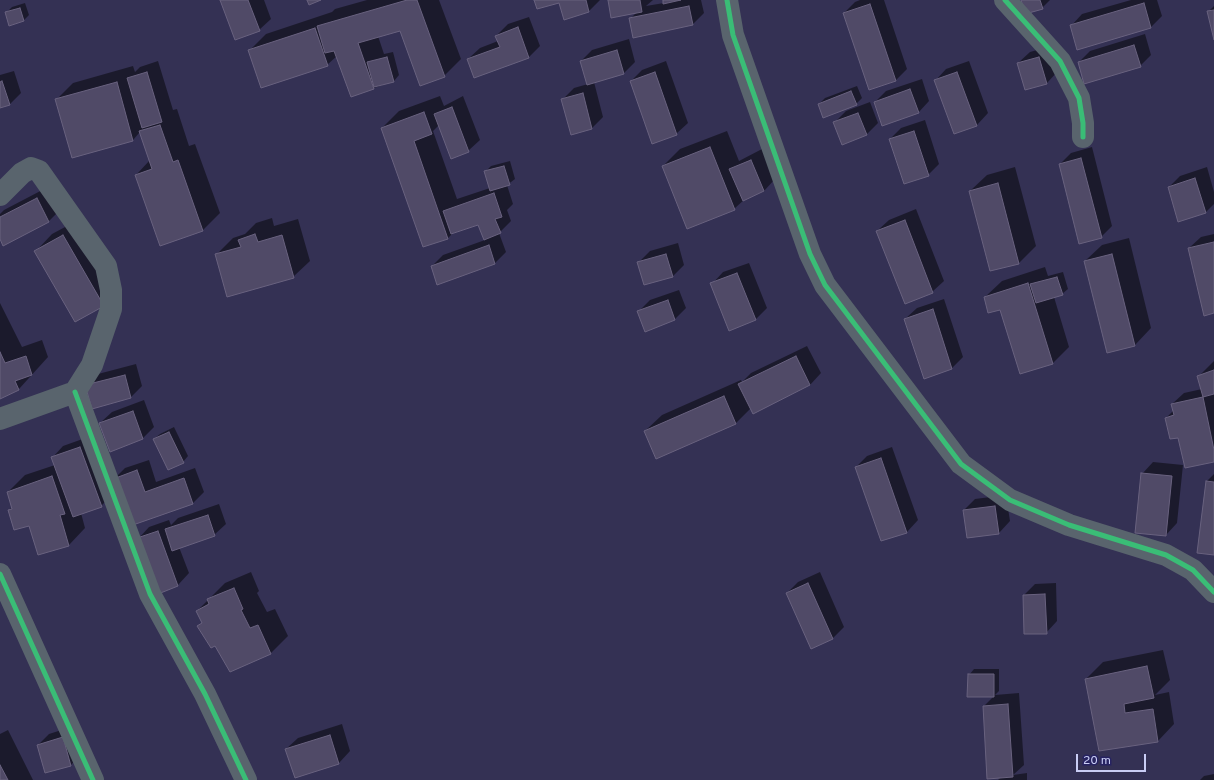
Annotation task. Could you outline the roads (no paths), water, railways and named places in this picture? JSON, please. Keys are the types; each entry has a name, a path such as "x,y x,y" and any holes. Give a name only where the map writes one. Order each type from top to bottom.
{"street":[{"path":"727,0 733,35 810,254 825,285 961,464 1010,500 1069,525 1166,556 1193,570 1214,592"},
{"path":"1005,0 1060,61 1079,98 1083,137"},
{"path":"0,195 22,173 31,168 39,171 106,266 111,290 111,309 92,365 75,392 0,419"},
{"path":"75,392 150,594 205,694 246,780"},
{"path":"0,574 93,780"}]}
